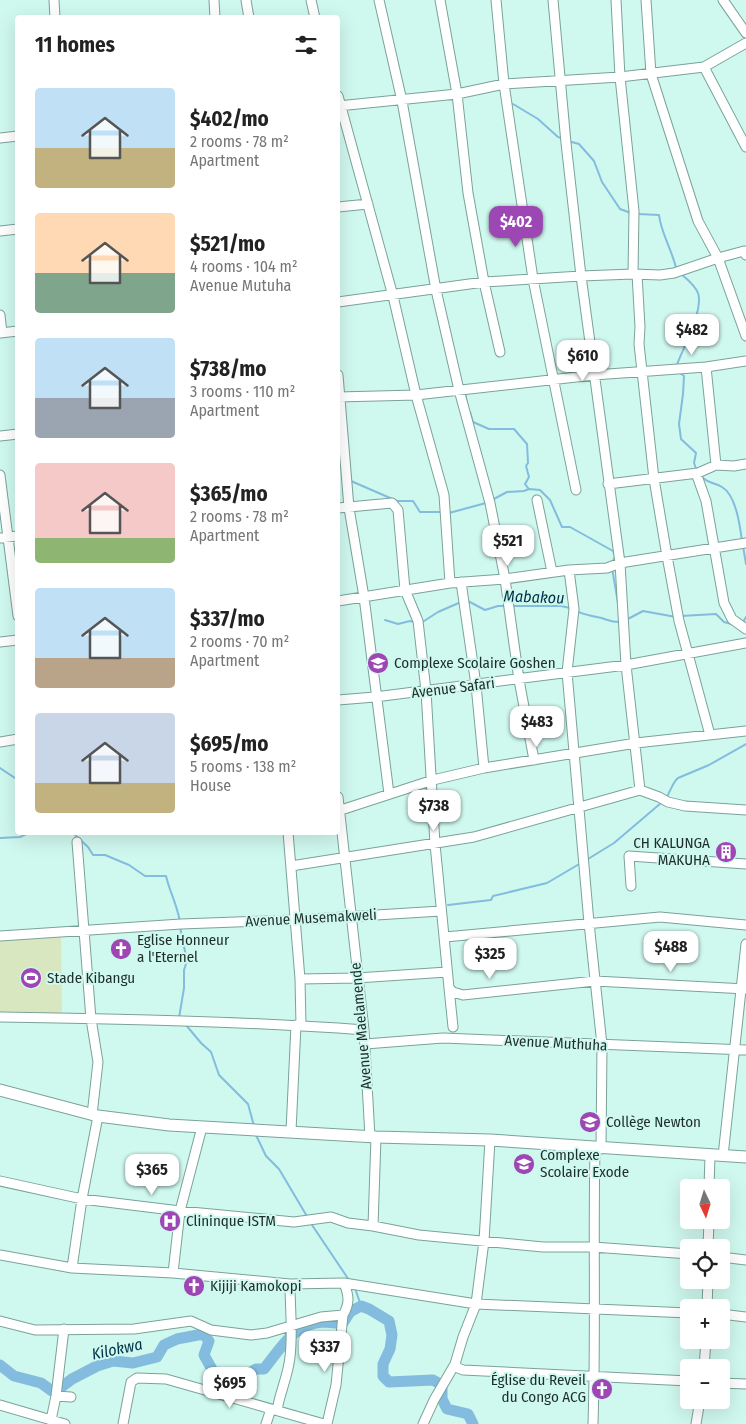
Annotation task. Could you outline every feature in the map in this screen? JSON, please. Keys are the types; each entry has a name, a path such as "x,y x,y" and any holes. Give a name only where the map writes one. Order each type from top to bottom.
{"main road":[{"path":"0,1090 95,1116 202,1127 373,1137 490,1140 746,1158"}],"street":[{"path":"54,0 56,15"},
{"path":"214,0 215,15"},
{"path":"246,0 248,15"},
{"path":"311,0 314,15"},
{"path":"379,0 402,101 436,290 459,390 489,501 505,579 519,680 534,760"},
{"path":"440,0 456,94 468,194 484,282 500,352"},
{"path":"496,0 504,84 533,279 576,490"},
{"path":"553,0 565,140 608,484 614,566 624,621 626,666 640,790"},
{"path":"616,0 620,77 634,213 635,274 641,371 654,479 678,617 710,735"},
{"path":"646,0 650,74 698,221 718,258 746,336"},
{"path":"723,0 746,33"},
{"path":"340,106 456,94 504,84 620,77 704,67 746,43"},
{"path":"704,67 746,148"},
{"path":"340,109 393,296 416,395 444,495 450,583"},
{"path":"0,138 15,136"},
{"path":"340,207 368,204"},
{"path":"0,231 15,229"},
{"path":"340,302 484,282 581,276 660,275 677,272 744,251 746,255"},
{"path":"0,315 1,333 15,331"},
{"path":"340,397 416,395 594,375 706,367 746,361"},
{"path":"706,367 716,465"},
{"path":"340,418 349,508 364,597 388,794"},
{"path":"0,436 15,434"},
{"path":"608,484 696,473 716,465 734,466 746,464"},
{"path":"696,473 706,501 724,603 732,619 746,629"},
{"path":"0,475 15,592"},
{"path":"537,500 552,572"},
{"path":"340,508 392,503 398,510 406,590 418,623 426,691 441,911 453,1027"},
{"path":"340,601 450,583 505,579 614,566 743,543"},
{"path":"569,570 574,609 567,672 585,860 589,923 602,1045 593,1247 595,1310 593,1424"},
{"path":"461,582 476,685 484,768"},
{"path":"0,642 15,640"},
{"name":"Avenue Safari","path":"340,700 626,666 746,643"},
{"path":"340,810 432,780 484,768 636,743 746,731"},
{"path":"0,742 15,740"},
{"path":"291,866 474,837 640,790 668,802 685,806 746,810"},
{"name":"Avenue Maelamende","path":"340,827 364,1030 373,1137 373,1226"},
{"path":"288,835 300,978 291,1132"},
{"path":"72,1268 95,1116 98,1062 92,1019 77,842"},
{"path":"631,886 629,856 746,864"},
{"name":"Avenue Musemakweli","path":"0,936 180,924 295,920 441,911"},
{"path":"445,937 660,917 746,925"},
{"path":"723,1156 743,989 746,944"},
{"path":"300,978 357,978 447,972"},
{"path":"449,988 463,996 595,981 743,989"},
{"path":"0,1017 183,1020 364,1030"},
{"name":"Avenue Muthuha","path":"365,1044 443,1038 746,1050"},
{"path":"173,1272 180,1211 202,1127"},
{"path":"423,1424 438,1392 455,1364 476,1304 484,1242 490,1140"},
{"path":"709,1179 710,1156"},
{"path":"0,1181 82,1199 180,1211 294,1222 331,1217 348,1223 419,1235 484,1242 543,1247 593,1247 680,1253"},
{"path":"0,1255 72,1268 173,1272 290,1284 349,1284 476,1304 680,1312"},
{"path":"730,1258 746,1260"},
{"path":"266,1424 274,1409 288,1368 292,1325 290,1284"},
{"path":"123,1424 131,1382 136,1378 166,1379 326,1424 336,1385 343,1320 348,1307 349,1284"},
{"path":"730,1315 746,1317"},
{"path":"0,1321 35,1330 134,1329 186,1320 211,1330 251,1335 321,1317 343,1320"},
{"path":"51,1420 57,1392 64,1329"},
{"path":"455,1364 463,1370 680,1380"},
{"path":"730,1383 746,1384"},
{"path":"57,1392 71,1397"},
{"path":"0,1405 65,1424"},
{"path":"696,1424 698,1409"}],"green space":[{"name":"Stade Kibangu","path":"61,937 62,1017 0,1014 0,941"}],"waterway":[{"path":"513,104 538,119 561,138"},
{"path":"568,141 579,144 594,161 602,182 620,209 631,213"},
{"path":"638,214 659,215 676,268"},
{"path":"676,367 692,330 699,300 695,287 680,273"},
{"path":"680,373 684,376 679,424 681,439 696,453 694,463 697,471"},
{"path":"465,393 468,408"},
{"path":"470,412 473,422 489,429 514,429 527,444 528,463 526,466 529,477 525,484 528,488"},
{"path":"340,466 343,469"},
{"path":"702,477 722,487 731,497 742,541"},
{"path":"351,481 397,501 413,501 420,512 442,512"},
{"path":"492,500 507,492 529,489 540,490 550,500 562,527 570,527 613,551 615,556 612,564"},
{"path":"449,513 486,503"},
{"path":"743,546 746,564"},
{"path":"612,568 618,603"},
{"name":"Mabakou","path":"468,601 485,610 505,606"},
{"name":"Mabakou","path":"421,623 438,612 461,602"},
{"name":"Mabakou","path":"513,606 561,606 570,608"},
{"name":"Mabakou","path":"577,611 622,622"},
{"name":"Mabakou","path":"626,620 643,611 676,617"},
{"name":"Mabakou","path":"681,616 716,614 724,622 735,625"},
{"path":"742,624 746,617"},
{"name":"Mabakou","path":"385,620 398,624 414,622"},
{"path":"666,798 678,778 709,765 746,744"},
{"path":"0,768 15,778"},
{"path":"588,859 614,843 661,803"},
{"path":"0,838 24,835"},
{"path":"75,835 88,847 93,855 105,855 129,865 145,876 166,876 180,922"},
{"path":"448,905 491,900 493,896 547,883 581,863"},
{"path":"179,1018 184,988 184,970 187,961 180,927"},
{"path":"186,1025 211,1052 219,1075 248,1104 254,1126"},
{"path":"255,1133 266,1156 279,1169 308,1218"},
{"path":"310,1222 349,1280"},
{"path":"355,1288 361,1306"},
{"name":"Kilokwa","path":"0,1365 14,1376 41,1383 52,1391 97,1366 113,1361 133,1363 157,1357 164,1345 177,1339 203,1334 209,1341 204,1355 214,1373 229,1374 240,1378 256,1369 264,1369 282,1345 304,1327 323,1322 343,1323 350,1312 361,1306 389,1321 392,1335 390,1349 383,1364 383,1376 389,1382 433,1380 442,1385 442,1399 447,1409 468,1414 473,1424"}],"place":[{"name":"Complexe Scolaire Goshen","path":"378,663"},
{"name":"CH KALUNGA MAKUHA","path":"726,852"},
{"name":"Eglise Honneur a l'Eternel","path":"121,949"},
{"name":"Stade Kibangu","path":"31,978"},
{"name":"Collège Newton","path":"590,1122"},
{"name":"Complexe Scolaire Exode","path":"524,1164"},
{"name":"Clininque ISTM","path":"170,1221"},
{"name":"Kijiji Kamokopi","path":"194,1286"},
{"name":"Église du Reveil du Congo ACG","path":"602,1389"}]}
